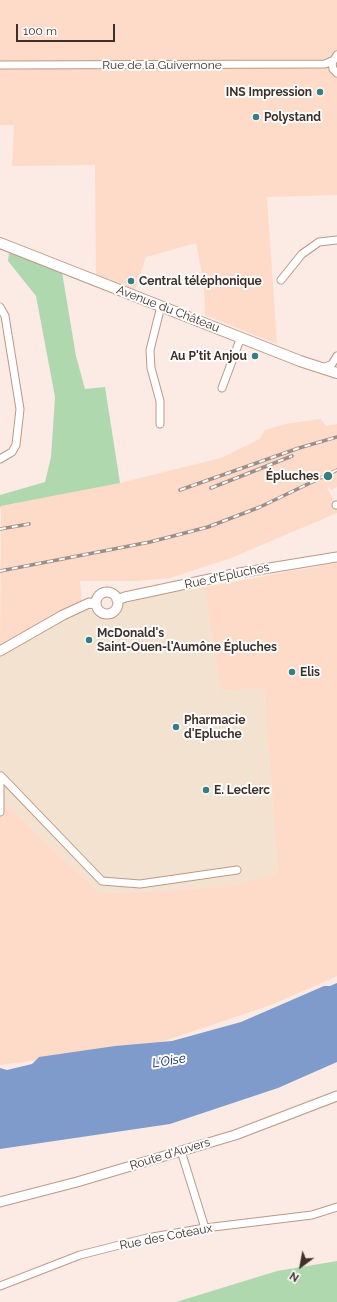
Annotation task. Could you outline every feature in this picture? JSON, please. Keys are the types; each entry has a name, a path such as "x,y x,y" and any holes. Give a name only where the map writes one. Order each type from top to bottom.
{"main road":[{"name":"Avenue du Château","path":"0,243 337,373"}],"street":[{"name":"Rue de la Guivernone","path":"0,65 335,64"},
{"path":"282,280 302,254 319,242 337,240"},
{"path":"160,424 160,401 151,368 150,350 162,306"},
{"path":"0,307 5,316 20,408 16,445 12,452 0,459"},
{"path":"222,388 241,337"},
{"path":"323,368 330,366 337,361"},
{"name":"Rue d'Epluches","path":"118,600 125,597 234,574 337,557"},
{"path":"0,651 69,611 89,603 95,604 101,613 108,614 117,608 118,600 113,594 106,592 99,594 95,604"},
{"path":"0,776 0,812"},
{"path":"0,776 102,881 140,884 237,870"},
{"name":"Route d'Auvers","path":"0,1202 69,1184 242,1132 337,1096"},
{"path":"181,1151 205,1228"},
{"name":"Rue des Coteaux","path":"0,1286 80,1255 147,1238 205,1228 312,1215 337,1207"}],"shaded area":[{"path":"0,0 337,0 337,195 267,197 277,344 205,315 204,285 196,243 146,257 134,293 96,277 95,165 12,166 14,125 0,125"},
{"path":"321,419 326,426 337,424 337,487 331,490 330,487 327,488 337,507 337,513 231,558 170,578 138,581 80,581 82,608 0,655 1,506 120,483 221,458 260,439 265,430 285,424"},
{"path":"337,563 337,976 271,1005 155,1044 0,1065 0,804 9,807 99,893 146,892 232,886 278,873 264,688 221,691 204,587"},
{"path":"204,587 221,691 264,688 278,873 232,886 146,892 99,893 9,807 0,804 0,655 82,608 109,616 122,601"}],"green space":[{"path":"9,253 62,272 76,356 85,389 105,387 120,483 1,506 0,508 0,495 45,482 51,457 55,397 36,296 8,261"},
{"path":"337,1261 337,1302 176,1302 277,1271"}],"water":[{"name":"L'Oise","path":"337,983 337,1062 278,1088 170,1124 0,1149 0,1068 7,1070 32,1064 39,1057 115,1046 172,1041 241,1022 324,986 330,986"}],"railway":[{"path":"180,490 299,448 337,437"},
{"path":"211,488 292,456"},
{"path":"0,571 150,542 208,527 260,507 337,470"},
{"path":"0,529 29,524"}],"place":[{"name":"INS Impression","path":"320,92"},
{"name":"Polystand","path":"256,117"},
{"name":"Central téléphonique","path":"131,281"},
{"name":"Au P'tit Anjou","path":"255,356"},
{"name":"Épluches","path":"328,476"},
{"name":"McDonald's Saint-Ouen-l'Aumône Épluches","path":"89,640"},
{"name":"Elis","path":"292,672"},
{"name":"Pharmacie d'Epluche","path":"176,727"},
{"name":"E. Leclerc","path":"206,790"}]}
